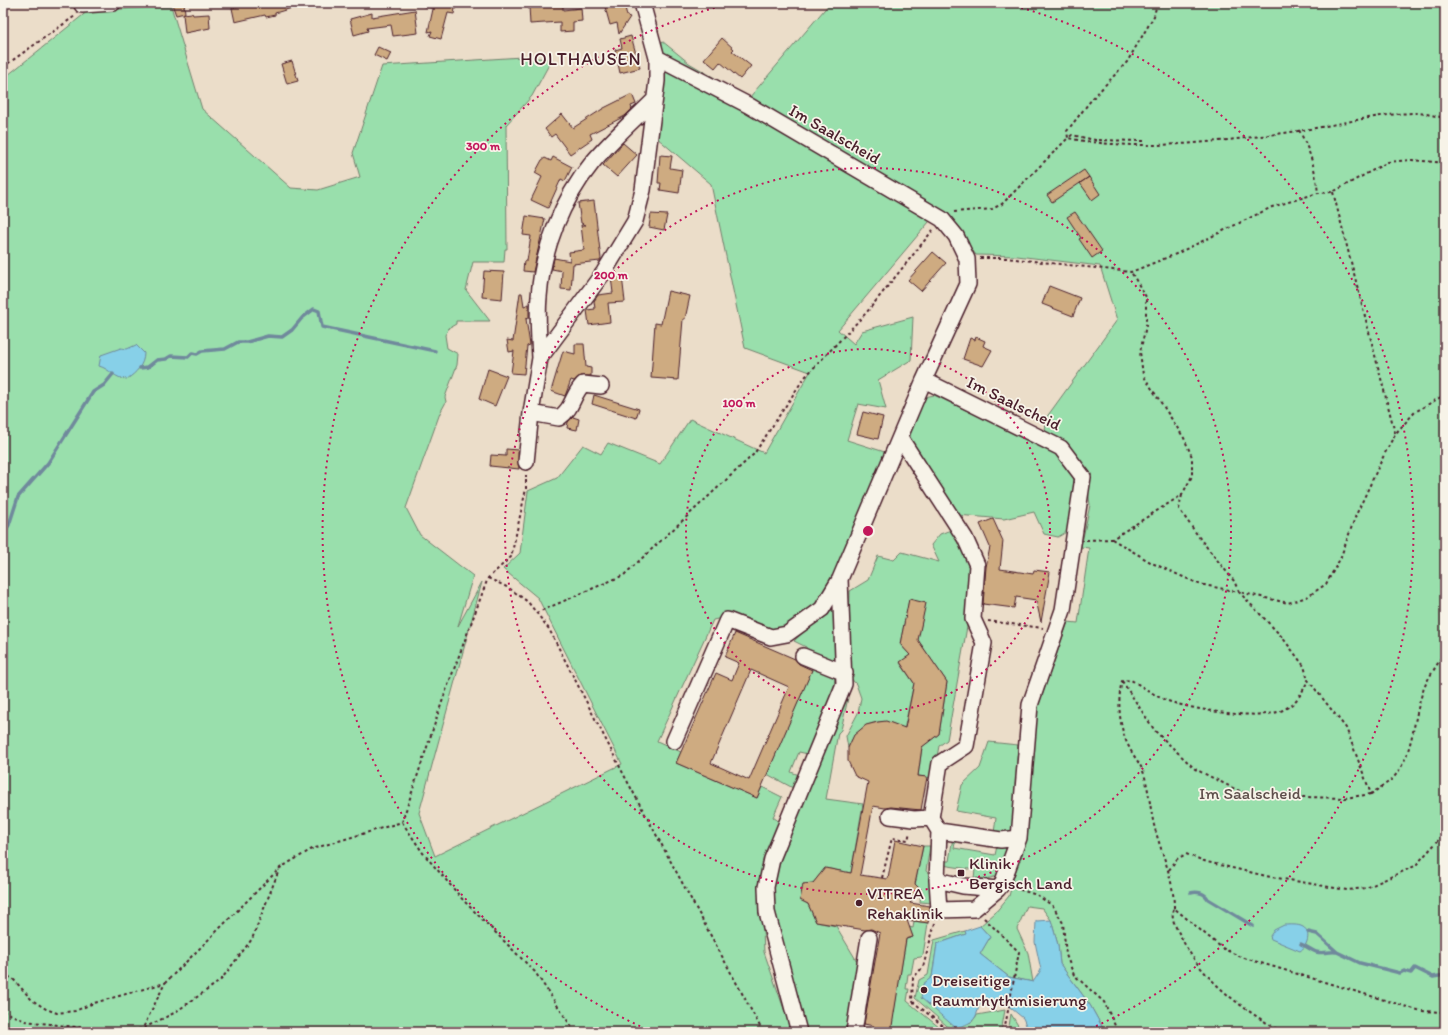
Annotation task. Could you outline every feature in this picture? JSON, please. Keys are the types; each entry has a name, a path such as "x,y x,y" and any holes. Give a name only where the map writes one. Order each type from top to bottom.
{"street":[{"path":"82,5 113,3"},
{"path":"540,358 604,272 635,221 644,190 657,81 657,58 642,3"},
{"name":"Im Saalscheid","path":"657,58 748,105 942,218 956,236 967,259 968,284 924,380 901,439 840,579 822,609 787,634 771,638 727,620 674,741"},
{"path":"526,462 531,413 540,358 539,298 542,274 552,234 572,192 592,163 654,100"},
{"name":"Im Saalscheid","path":"924,380 1061,448 1083,477 1063,610 1030,705 1019,838 1000,887 974,909"},
{"path":"531,413 559,418 568,411 578,390 583,384 602,386"},
{"path":"901,439 965,538 978,565 973,619 984,643 966,746 940,763 935,825 939,910 974,909"},
{"path":"799,1032 767,912 766,887 772,858 844,684 845,672 840,579"},
{"path":"803,656 845,672"},
{"path":"890,816 914,819 1001,840 1019,838"},
{"path":"937,880 963,886 1000,887"},
{"path":"854,1032 869,938"}],"path":[{"path":"1068,138 1067,131 1092,99 1127,62 1154,16 1157,3"},
{"path":"3,67 78,14 82,5"},
{"path":"1068,138 1094,144 1204,142 1299,130 1350,120 1416,113 1445,118"},
{"path":"1299,130 1310,151 1315,169 1318,193"},
{"path":"536,613 624,575 754,454 804,378 867,312 942,218 950,212 992,209 1002,204 1072,135 1095,140 1144,141"},
{"path":"967,259 1006,258 1131,272 1176,254 1272,207 1318,193 1334,192 1388,162 1412,160 1445,162"},
{"path":"1334,192 1395,434"},
{"path":"1131,272 1146,297 1146,326 1140,352 1143,374 1184,438 1192,457 1192,476 1182,495 1179,510 1200,540 1234,581 1238,592 1282,637 1304,666 1308,680 1346,728 1371,794"},
{"path":"1112,539 1152,564 1198,584 1288,603 1307,597 1326,584 1340,559 1356,515 1384,454 1395,434 1415,412 1441,397 1445,393"},
{"path":"402,822 444,696 488,578 511,557 526,489 526,462"},
{"path":"1073,541 1112,539 1182,495"},
{"path":"488,578 509,588 528,602 549,629 625,777 763,1032"},
{"path":"994,622 1056,630"},
{"path":"1122,681 1155,731 1195,769 1237,790 1253,795 1345,798 1371,794 1392,779 1403,764 1410,744 1414,720 1423,689 1445,650"},
{"path":"1122,681 1131,680 1170,702 1218,712 1261,715 1283,710 1300,698 1308,680"},
{"path":"1122,681 1119,694 1120,715 1128,745 1144,773 1160,849 1169,870 1174,894 1173,921 1187,950 1207,976 1257,1018 1282,1032"},
{"path":"141,1031 165,983 280,868 312,849 402,822"},
{"path":"402,822 424,853 464,901 536,972 575,1032"},
{"path":"1169,870 1177,859 1186,854 1194,855 1207,862 1266,876 1347,890 1366,888 1416,866 1445,833"},
{"path":"882,878 892,838 908,840"},
{"path":"3,1011 25,1020 76,1028 108,1031 141,1031 174,1013 220,981 252,939 280,868"},
{"path":"1000,887 1037,895 1053,906 1063,923 1066,955 1074,975 1104,1002 1118,1032"},
{"path":"1174,908 1222,948 1241,956 1421,1011 1445,1012"},
{"path":"974,909 1019,952 1010,1010 1004,1032"},
{"path":"939,910 923,967 913,978 912,1001 951,1032"},
{"path":"3,972 14,980 32,1000 46,1009 57,1013 75,1011 94,1003 165,983"}],"green space":[{"path":"830,3 1445,3 1445,1032 1105,1032 1090,1005 1060,964 1058,945 1051,920 1042,908 1027,906 1017,929 1028,953 1033,982 1009,977 980,954 990,937 980,926 995,913 1009,896 1027,827 1035,715 1068,622 1078,623 1089,548 1081,547 1090,505 1086,474 1072,450 1045,432 1046,418 1117,320 1100,266 1017,256 976,255 940,209 838,330 854,344 862,331 913,317 911,360 878,380 886,409 858,404 847,440 888,453 863,522 820,602 777,632 731,616 713,620 657,741 681,752 676,763 757,798 762,787 782,797 773,817 781,823 761,882 764,952 792,1032 3,1032 3,79 88,11 171,6 202,109 291,188 318,190 360,177 353,153 382,66 522,57 552,59 532,96 506,125 507,249 505,249 504,262 473,262 466,290 490,321 456,321 456,324 449,328 445,335 447,348 458,354 457,365 445,397 446,402 440,413 406,508 420,535 473,576 458,626 482,582 419,813 435,856 622,764 538,598 503,569 520,553 528,491 557,478 583,445 601,454 608,443 660,464 690,419 764,453 810,372 745,348 711,184 656,137 662,41 689,63 749,98"},
{"path":"934,395 1049,449 1064,460 1070,467 1073,475 1075,494 1068,531 1058,537 1044,534 1034,512 1004,519 957,515 910,442 910,430 925,397"},
{"path":"951,530 972,564 968,621 947,740 939,746 933,778 918,776 922,747 939,734 947,682 918,640 925,603 909,600 900,644 910,655 900,663 914,683 904,730 888,722 871,724 864,727 857,733 848,748 846,736 858,713 861,698 856,684 848,675 850,591 868,580 878,556 894,560 902,552 939,562 931,545 940,534"},
{"path":"835,605 839,608 834,690 808,754 799,752 791,772 799,775 793,788 767,774 813,667 806,647 794,641 831,606"},
{"path":"847,696 848,698 841,730 838,733 826,799 863,804 851,873 825,868 813,883 803,884 800,900 808,904 816,922 836,926 858,963 847,1032 803,1032 775,920 774,882 778,862"},
{"path":"989,742 1018,745 1013,830 1006,834 994,833 996,818 956,811 962,785 980,768"},
{"path":"953,837 956,838 954,848 995,855 997,846 1009,847 998,876 986,879 974,878 975,870 942,865 940,861 949,861"},
{"path":"923,846 930,846 926,871 935,879 932,903 920,902 921,890 915,884"},
{"path":"914,921 928,923 923,955 921,957 914,958 911,974 908,974 906,989 909,989 907,1001 945,1032 904,1032 891,1029 906,939 913,937 909,927 913,928"},
{"path":"965,931 966,934 937,944 932,977 924,984 971,1023 977,1015 1005,1010 1001,1032 954,1032 915,998 919,980 928,975 934,940"},
{"path":"1011,1014 1022,1032 1008,1032"}],"water":[{"path":"136,345 144,353 143,361 136,371 127,379 116,376 99,366 101,355 121,348 127,349"},
{"path":"1051,920 1058,945 1060,964 1090,1005 1105,1032 1029,1032 1023,1018 1001,1000 979,1005 978,1011 972,1021 966,1025 956,1028 921,998 923,984 932,977 937,944 966,934 965,931 980,926 990,937 980,954 1009,977 1033,982 1041,970 1035,942 1036,921"},
{"path":"1284,925 1299,925 1306,929 1308,939 1303,949 1300,951 1271,939 1270,936 1274,930"}],"building":[{"path":"184,3 185,13 176,15 172,4"},
{"path":"252,3 299,3 299,6 275,13 275,15 266,17 265,15 235,22 232,8"},
{"path":"424,3 456,3 454,14 448,13 441,39 430,36 432,31 428,32 433,9 435,9 423,6"},
{"path":"552,3 563,3 563,10 581,8 582,21 573,22 573,31 560,32 560,22 530,24 529,6 552,5"},
{"path":"624,3 627,16 630,17 619,34 617,23 610,25 605,7"},
{"path":"415,10 418,33 393,36 391,25 367,28 368,31 354,35 350,19 372,13 372,17"},
{"path":"192,13 193,15 209,14 210,28 185,33 183,14"},
{"path":"631,36 640,68 620,73 615,50 622,48 620,39"},
{"path":"722,38 734,49 732,51 751,66 740,79 720,62 715,68 704,59"},
{"path":"378,47 391,53 387,61 374,55"},
{"path":"292,61 298,81 287,84 281,64"},
{"path":"632,94 636,104 631,106 632,109 625,116 590,134 592,139 570,154 555,134 551,137 545,129 562,114 573,128 604,108"},
{"path":"623,143 637,155 617,177 603,165"},
{"path":"660,155 672,156 670,168 682,170 679,193 660,190 661,183 658,183"},
{"path":"553,157 572,167 565,181 561,179 548,208 531,200 542,177 535,173 542,160 545,158 551,161"},
{"path":"1084,170 1089,177 1052,202 1047,195"},
{"path":"1089,177 1100,194 1092,200 1080,183"},
{"path":"594,201 601,259 600,261 573,264 571,290 561,289 562,271 552,269 554,258 570,261 569,252 584,250 581,225 586,225 581,223 578,203"},
{"path":"1075,212 1102,251 1092,258 1079,239 1081,238 1067,217"},
{"path":"651,214 667,215 664,230 649,227"},
{"path":"526,216 545,219 533,272 523,271 524,261 527,261 531,236 523,235"},
{"path":"933,252 946,263 921,291 908,280"},
{"path":"484,271 504,272 502,299 482,297"},
{"path":"622,276 625,302 608,303 610,322 589,325 587,310 595,309 594,301 598,295 613,293 611,277"},
{"path":"1049,286 1080,298 1073,316 1042,304"},
{"path":"668,291 690,296 685,319 683,319 678,380 651,378 655,323 661,324"},
{"path":"520,293 522,293 524,306 529,304 529,318 526,319 530,345 527,346 524,374 511,373 514,351 509,352 507,340 513,341"},
{"path":"976,337 985,341 983,346 992,350 983,366 963,359 970,338 975,340"},
{"path":"575,344 584,344 586,367 591,368 591,376 580,376 574,381 571,380 565,396 551,391 563,351 575,354"},
{"path":"488,369 507,376 495,406 479,399"},
{"path":"594,395 639,409 636,418 592,404"},
{"path":"863,412 883,417 878,439 857,434"},
{"path":"573,417 579,419 577,430 567,428 568,422"},
{"path":"506,449 518,450 519,469 490,466 491,455 506,456"},
{"path":"993,519 1003,541 1000,569 1033,574 1034,570 1050,572 1041,622 1036,600 1016,597 1014,608 983,604 986,567 990,547 980,524"},
{"path":"909,599 926,603 918,640 947,682 939,734 922,747 918,776 927,777 921,810 873,806 860,875 888,879 895,840 923,846 915,884 921,890 910,903 930,906 930,911 928,923 907,920 913,937 906,939 891,1032 873,1032 874,1026 864,1024 880,933 871,929 865,930 816,922 808,904 800,900 803,884 813,883 825,868 851,873 868,782 855,776 848,761 848,748 854,735 866,725 878,722 886,721 905,728 914,683 900,662 910,655 900,644"},
{"path":"735,633 795,659 799,664 812,670 757,798 676,763 716,673 732,680 739,663 725,657","holes":["751,670 789,687 749,780 711,763"]}],"waterway":[{"path":"140,368 148,367 157,360 166,359 171,356 188,357 192,353 197,354 202,351 225,349 238,342 247,342 268,336 282,337 292,330 302,318 314,309 319,311 322,327 435,351"},
{"path":"3,534 9,525 18,497 48,463 93,392 104,385 113,374"},
{"path":"1191,893 1198,892 1203,894 1208,899 1253,926"},
{"path":"1308,932 1317,934 1337,952 1360,963 1400,973 1404,971 1411,973 1415,968 1433,977 1445,975"},
{"path":"1301,944 1316,952 1336,952"}],"place":[{"name":"Klinik Bergisch Land","path":"961,873"},
{"name":"VITREA Rehaklinik","path":"859,903"},
{"name":"Dreiseitige Raumrhythmisierung","path":"924,990"}],"district":[{"name":"HOLTHAUSEN","path":"581,59"}]}
